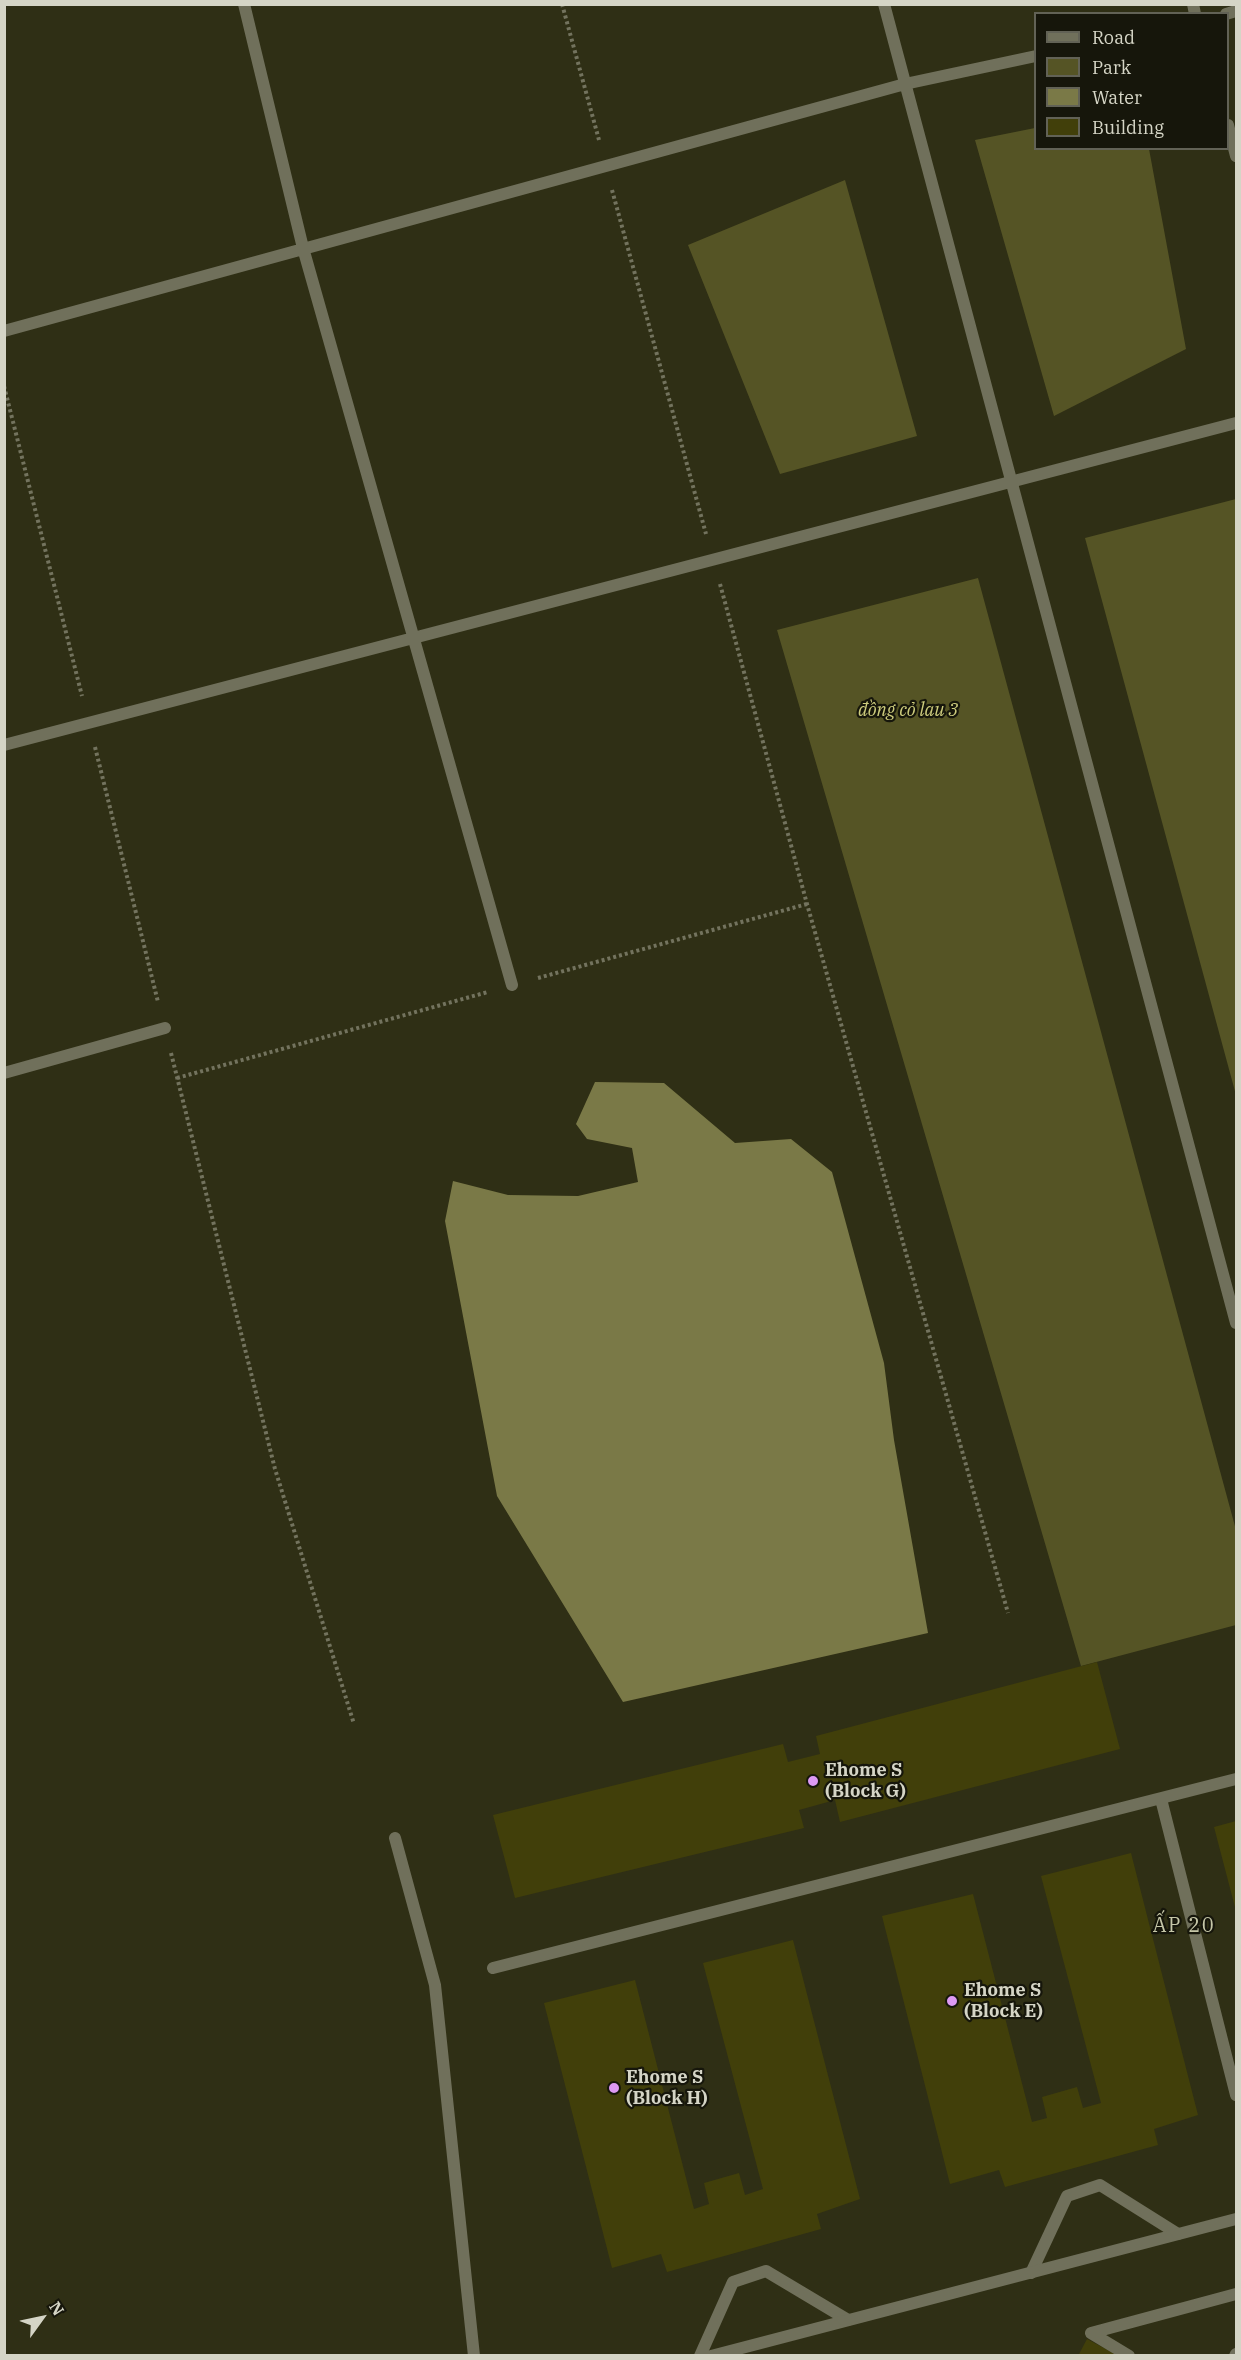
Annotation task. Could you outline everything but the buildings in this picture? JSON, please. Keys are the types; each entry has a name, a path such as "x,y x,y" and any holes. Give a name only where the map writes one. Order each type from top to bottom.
{"street":[{"path":"244,4 303,248 512,985"},
{"path":"884,4 1236,1323"},
{"path":"4,331 905,84 1034,56"},
{"path":"1229,132 1236,156"},
{"path":"4,745 1236,423"},
{"path":"4,1073 165,1028"},
{"path":"493,1968 1236,1779"},
{"path":"1161,1799 1236,2095"},
{"path":"394,1838 435,1985 474,2355"},
{"path":"1031,2272 1067,2196 1100,2186 1178,2234"},
{"path":"711,2355 1236,2219"},
{"path":"700,2355 733,2282 766,2271 848,2320"},
{"path":"1129,2355 1091,2333 1236,2294"}],"path":[{"path":"562,4 810,915 1008,1612"}],"green space":[{"path":"1034,128 1034,150 1149,150 1186,349 1054,416 975,140"},
{"path":"845,180 917,436 780,474 688,245"},
{"path":"1236,499 1236,1095 1085,538"},
{"name":"đồng cỏ lau 3","path":"978,578 1236,1530 1236,1625 1081,1666 777,630"}],"water":[{"path":"595,1082 664,1083 735,1143 791,1139 832,1172 884,1363 894,1440 928,1633 623,1702 497,1496 445,1221 453,1181 508,1195 578,1196 638,1182 632,1148 587,1139 576,1124"}],"place":[{"name":"Ehome S (Block G)","path":"813,1781"},
{"name":"Ehome S (Block E)","path":"952,2001"},
{"name":"Ehome S (Block H)","path":"614,2088"}],"district":[{"name":"ẤP 20","path":"1184,1926"}]}
